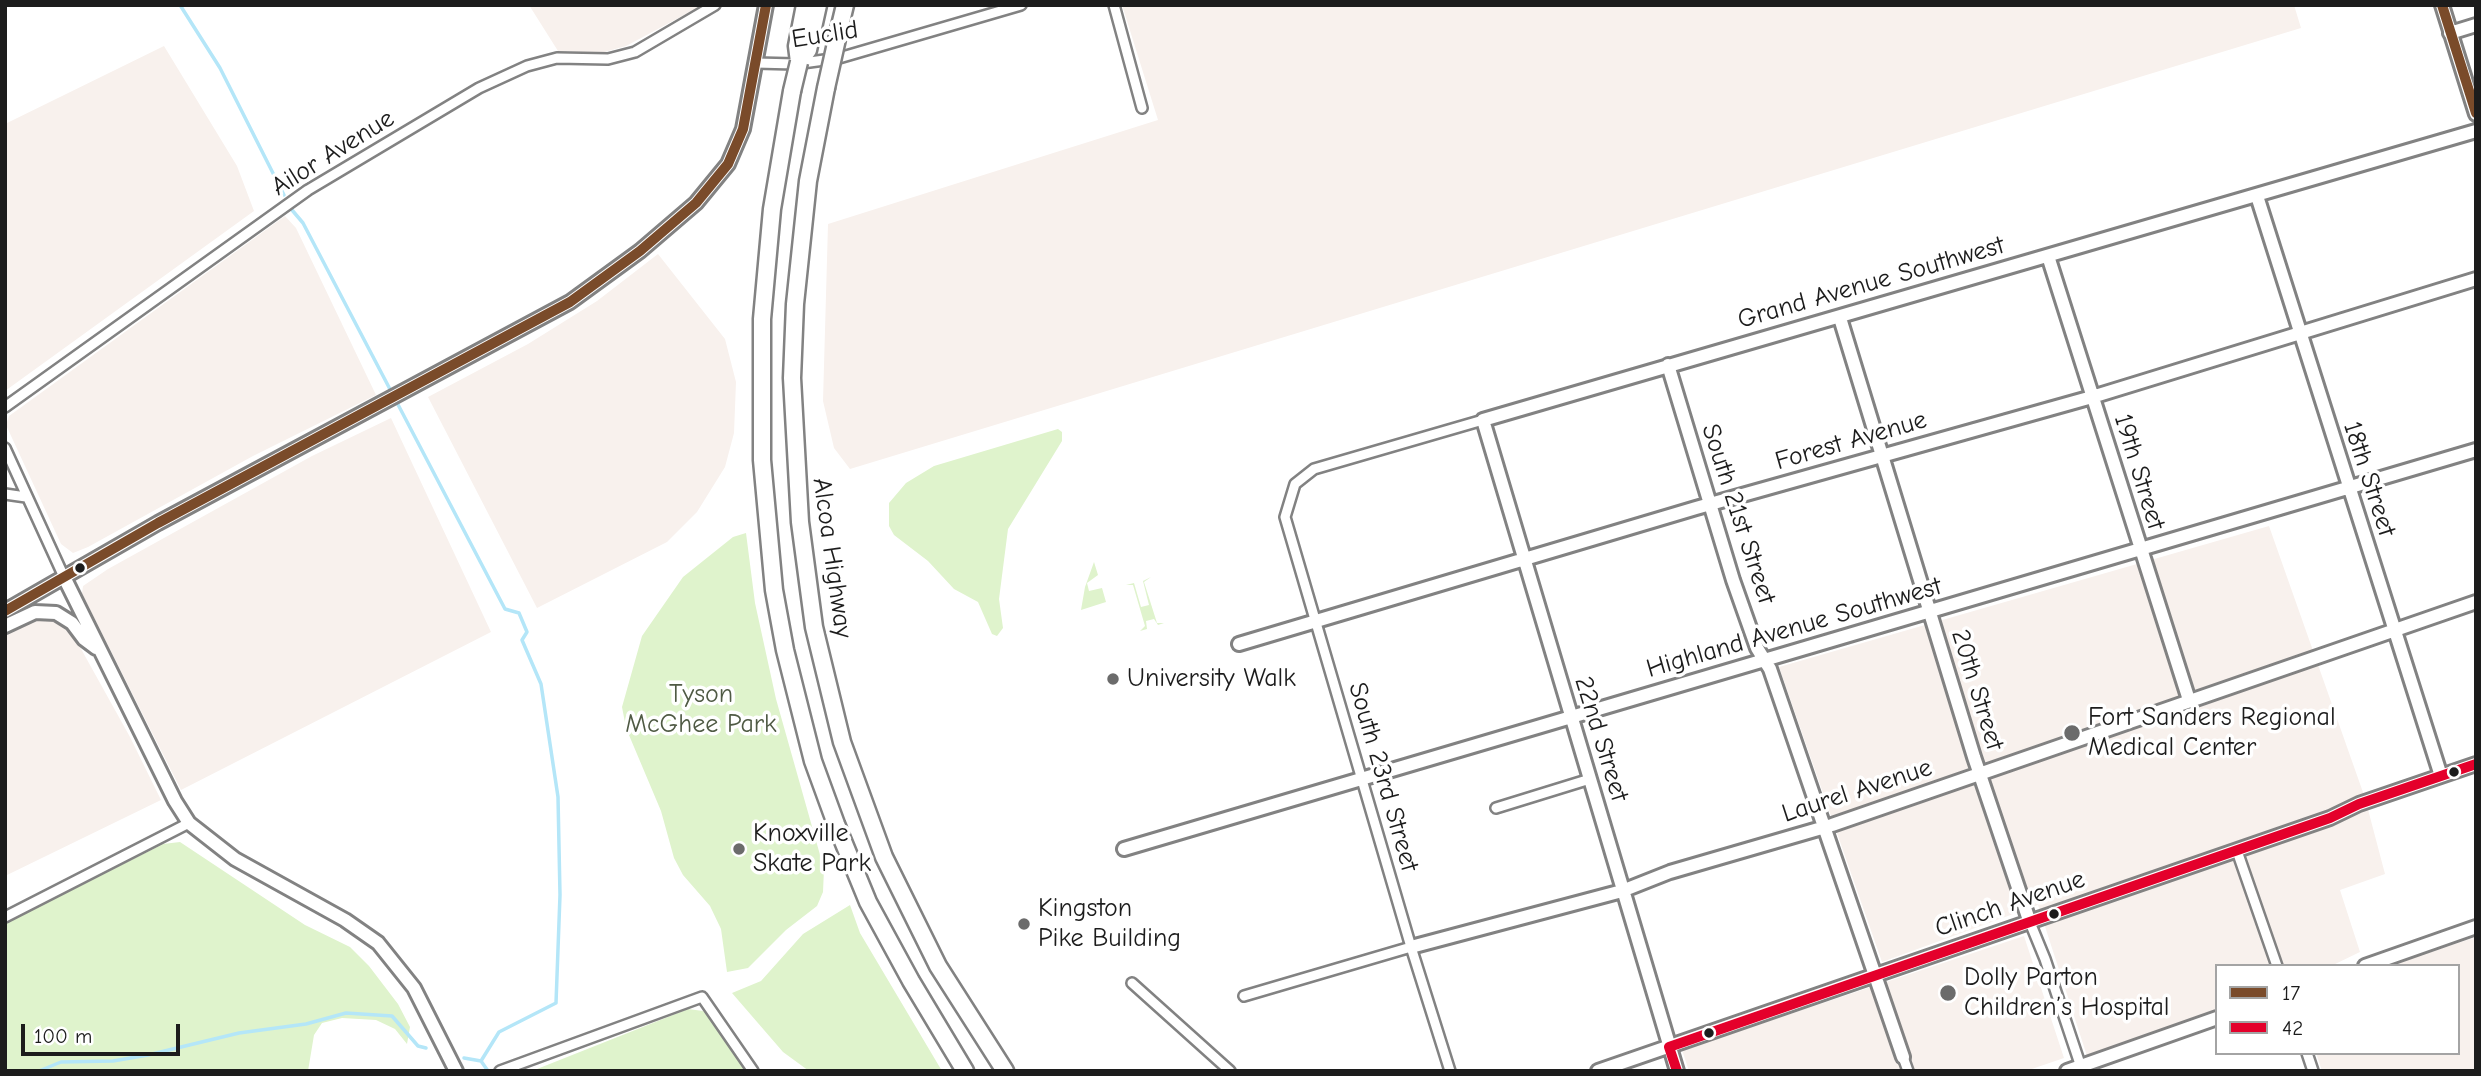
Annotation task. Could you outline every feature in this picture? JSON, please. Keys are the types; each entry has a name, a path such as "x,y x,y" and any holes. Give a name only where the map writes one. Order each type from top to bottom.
{"highway":[{"path":"805,5 808,50 799,62 792,91 772,209 765,271 760,384 762,460 776,602 785,650 818,774 868,902 965,1071"},
{"path":"807,31 818,5"},
{"name":"Alcoa Highway","path":"845,8 826,88 806,204 795,304 792,378 800,522 814,627 835,716 860,799 909,911 938,966 1005,1069"}],"street":[{"name":"Ailor Avenue","path":"5,407 309,190 479,88 527,66 557,58 607,59 635,52 715,5"},
{"path":"5,611 570,302 640,251 696,203 720,176 738,143 766,5"},
{"name":"Euclid","path":"756,63 795,64 839,58 1021,5"},
{"path":"1114,5 1142,108"},
{"path":"2442,5 2476,114"},
{"path":"2449,28 2476,25"},
{"name":"Grand Avenue Southwest","path":"1290,494 1295,484 1314,469 2476,131"},
{"name":"18th Street","path":"2257,196 2441,776"},
{"name":"19th Street","path":"2048,257 2189,700"},
{"name":"Forest Avenue","path":"1239,644 1709,505 2092,397 2299,331 2476,279"},
{"name":"20th Street","path":"1840,318 1979,774 2082,1068"},
{"name":"South 21st Street","path":"1668,365 1709,505 1763,660 1770,669 1908,1071"},
{"name":"22nd Street","path":"1483,420 1677,1071"},
{"path":"5,448 99,650 178,807 189,823 235,859 345,920 378,943 414,988 456,1071"},
{"name":"Highland Avenue Southwest","path":"1124,849 2476,450"},
{"path":"5,494 26,498"},
{"name":"South 23rd Street","path":"1290,494 1287,524 1410,947 1450,1071"},
{"name":"Laurel Avenue","path":"1244,996 1410,947 1622,891 1670,872 1823,828 2476,602"},
{"path":"5,626 35,612 56,613 72,623 84,639 99,650"},
{"name":"Clinch Avenue","path":"1598,1071 2476,764"},
{"path":"1496,808 1590,779"},
{"path":"5,917 189,823"},
{"path":"2236,850 2276,964"},
{"path":"2371,964 2476,927"},
{"path":"1132,982 1230,1071"},
{"path":"500,1071 702,997 753,1071"},
{"path":"2067,1071 2082,1068 2215,1019"}],"shaded area":[{"path":"529,5 703,5 626,46 601,53 558,51"},
{"path":"1122,5 2294,5 2301,28 850,469 834,448 823,401 828,224 1158,120"},
{"path":"164,46 237,166 254,211 5,391 5,124"},
{"path":"285,216 296,228 376,395 253,456 73,553 61,544 6,425 9,416"},
{"path":"658,254 725,339 736,382 734,433 725,467 697,512 667,542 537,608 428,397 528,344 597,301"},
{"path":"391,418 491,632 181,790 82,594 83,586 108,569 312,456"},
{"name":"Fort Sanders Regional Medical Center","path":"2269,526 2365,798 2385,874 2340,890 2360,952 2335,964 2215,964 2215,1014 2088,1059 2038,905 1882,962 1779,667"},
{"path":"42,618 55,620 75,638 130,737 161,800 5,876 5,635"},
{"name":"Dolly Parton Children’s Hospital","path":"2024,936 2064,1058 2026,1071 1689,1071 1682,1050"},
{"path":"2476,937 2476,1071 2322,1071 2317,1055 2460,1055 2460,964 2395,964"}],"green space":[{"path":"1058,429 1062,432 1062,441 1008,529 999,599 1003,628 997,636 992,634 978,602 954,589 928,561 894,535 889,526 889,503 906,483 934,466"},
{"name":"Tyson McGhee Park","path":"746,533 755,603 776,699 824,869 823,892 817,906 786,930 748,968 727,972 721,929 710,906 683,875 674,858 661,811 626,728 622,707 642,636 683,577 733,537"},
{"path":"1094,562 1098,575 1087,583 1089,591 1102,588 1106,602 1081,610 1085,587"},
{"path":"1151,577 1144,582 1157,623 1164,623 1158,625 1154,619 1146,621 1147,629 1140,631 1145,626 1133,585 1126,585 1134,583 1141,607 1149,605 1143,581"},
{"path":"180,842 305,925 350,947 369,966 398,1004 410,1027 407,1044 395,1029 376,1020 342,1018 322,1023 314,1035 308,1071 5,1071 5,924 163,844"},
{"path":"850,905 860,933 942,1071 809,1071 783,1052 732,993 761,981 803,934"},
{"path":"688,1009 703,1011 712,1019 748,1071 532,1071"}],"waterway":[{"path":"180,5 220,68 284,195"},
{"path":"292,210 303,223 505,609 519,613 527,632 522,640 541,684 558,797 560,895 556,1003 499,1032 481,1061"},
{"path":"39,1071 61,1062 113,1061 148,1055 239,1033 306,1024 346,1013 392,1016 418,1046 426,1048"},
{"path":"464,1058 481,1061 488,1071"}],"transit line":[{"name":"17","path":"5,611 158,523 570,302 640,251 696,203 728,164 743,129 766,5"},
{"name":"17","path":"2442,5 2476,113"},
{"name":"42","path":"1677,1071 1669,1047 2330,818 2359,804 2476,764"}],"place":[{"name":"University Walk","path":"1113,679"},
{"name":"Fort Sanders Regional Medical Center","path":"2072,733"},
{"name":"Knoxville Skate Park","path":"739,849"},
{"name":"Kingston Pike Building","path":"1024,924"},
{"name":"Dolly Parton Children’s Hospital","path":"1948,993"}]}
